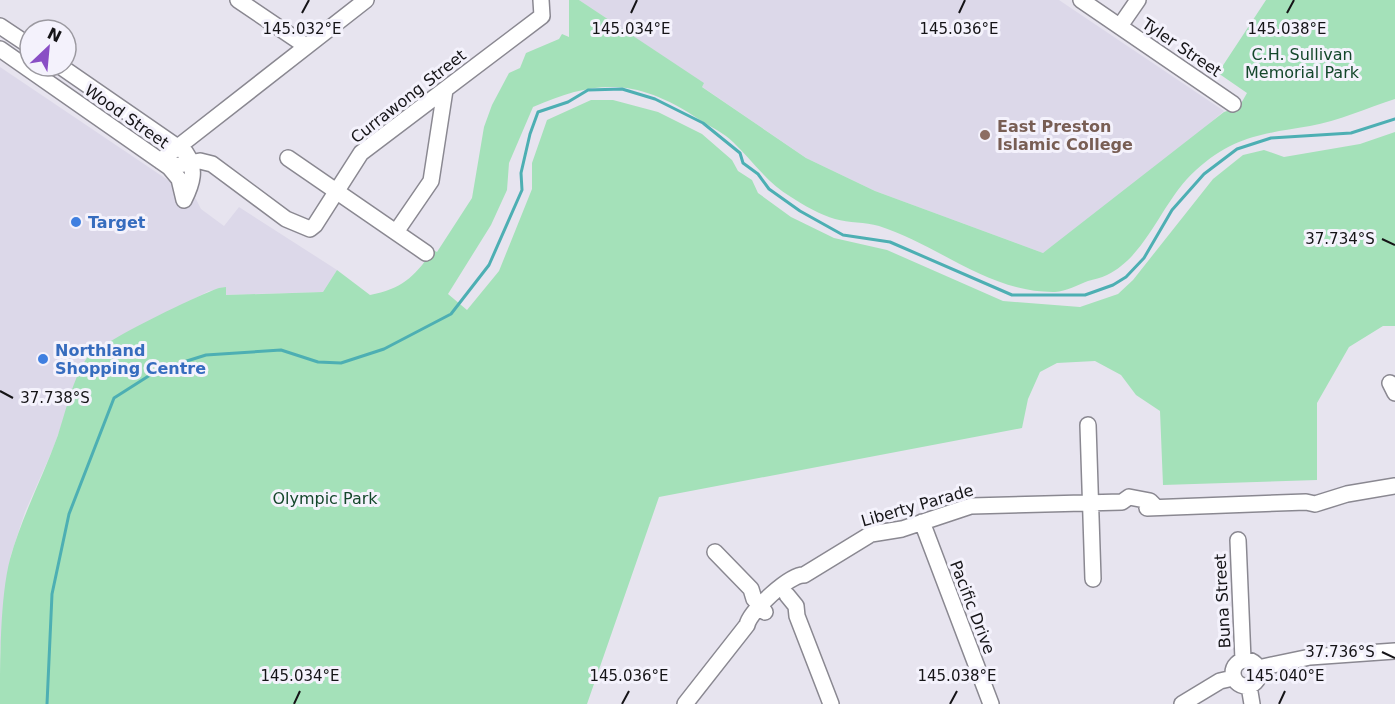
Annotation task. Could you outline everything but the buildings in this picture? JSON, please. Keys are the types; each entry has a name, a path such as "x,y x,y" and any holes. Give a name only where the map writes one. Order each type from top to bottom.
{"street":[{"path":"238,0 306,46"},
{"path":"164,164 178,147 366,0"},
{"name":"Currawong Street","path":"192,162 200,160 212,164 280,214 310,229 315,225 361,153 542,16 542,0"},
{"name":"Tyler Street","path":"1081,0 1233,104"},
{"path":"1120,26 1138,0"},
{"path":"0,26 18,38"},
{"name":"Wood Street","path":"0,49 164,164 179,179 184,200 193,179 192,162 178,147 78,78"},
{"path":"396,232 431,181 445,90"},
{"path":"122,134 118,119 124,109"},
{"path":"288,158 426,253"},
{"path":"164,164 192,162"},
{"path":"1088,425 1093,579"},
{"name":"Liberty Parade","path":"690,701 747,625 749,617 773,603 794,577 804,575 864,537 979,505 1122,502 1129,497 1155,506 1306,502 1331,490 1347,494 1395,486"},
{"name":"Pacific Drive","path":"922,522 991,704"},
{"name":"Buna Street","path":"1238,540 1243,660"},
{"path":"716,552 750,590 773,603 796,606 797,616 831,704"},
{"path":"1258,668 1310,657 1395,651"},
{"path":"1243,660 1252,662 1258,668 1258,679 1249,686 1238,684 1233,678 1233,669 1243,660"},
{"path":"1182,704 1220,681 1233,678"},
{"path":"1249,686 1252,704"}],"shaded area":[{"name":"East Preston Islamic College","path":"579,0 1059,0 1224,111 1126,196 1043,253 875,191 806,158 701,86 703,83"},
{"name":"Northland Shopping Centre","path":"0,67 196,199 201,209 224,226 239,207 337,270 323,292 225,295 226,288 209,291 118,338 85,362 52,451 25,512 10,558 0,652"}],"green space":[{"name":"Olympic Park","path":"569,0 579,0 704,83 702,87 806,158 875,191 1043,253 1224,112 1239,107 1247,93 1218,73 1266,0 1395,0 1395,99 1331,121 1249,138 1223,150 1184,182 1144,241 1121,266 1105,276 1068,289 1055,292 1008,285 986,277 901,234 879,226 840,220 818,212 774,185 733,142 717,130 678,106 638,90 618,87 578,91 533,107 509,163 507,190 491,225 448,294 467,310 499,271 532,189 532,163 547,120 591,100 613,100 658,112 702,134 732,160 738,171 752,180 758,193 791,217 834,238 887,250 1003,301 1080,307 1118,294 1133,280 1213,179 1243,155 1264,150 1284,157 1360,144 1395,132 1395,326 1383,326 1349,347 1317,403 1317,480 1163,485 1160,411 1136,395 1121,375 1095,361 1057,363 1040,372 1028,399 1022,428 659,497 587,704 0,704 2,611 10,559 20,527 58,435 74,384 87,358 129,331 219,288 226,287 226,295 323,292 337,270 370,295 391,289 408,280 433,250 437,252 472,198 484,127 492,105 509,73 520,68 526,53 559,39 562,34 569,37"}],"waterway":[{"path":"47,704 52,594 69,514 114,398 158,370 206,355 281,350 318,362 341,363 384,349 451,314 489,265 522,190 521,173 530,134 538,112 568,102 588,90 622,89 655,99 703,123 740,153 743,163 758,174 769,189 800,211 843,235 890,242 1012,295 1085,295 1113,285 1126,277 1144,258 1172,210 1204,174 1237,149 1271,138 1351,133 1395,119"}],"place":[{"name":"East Preston Islamic College","path":"985,135"},
{"name":"Target","path":"76,222"},
{"name":"Northland Shopping Centre","path":"43,359"}],"park label":[{"name":"C.H. Sullivan Memorial Park","path":"1302,63"}]}
